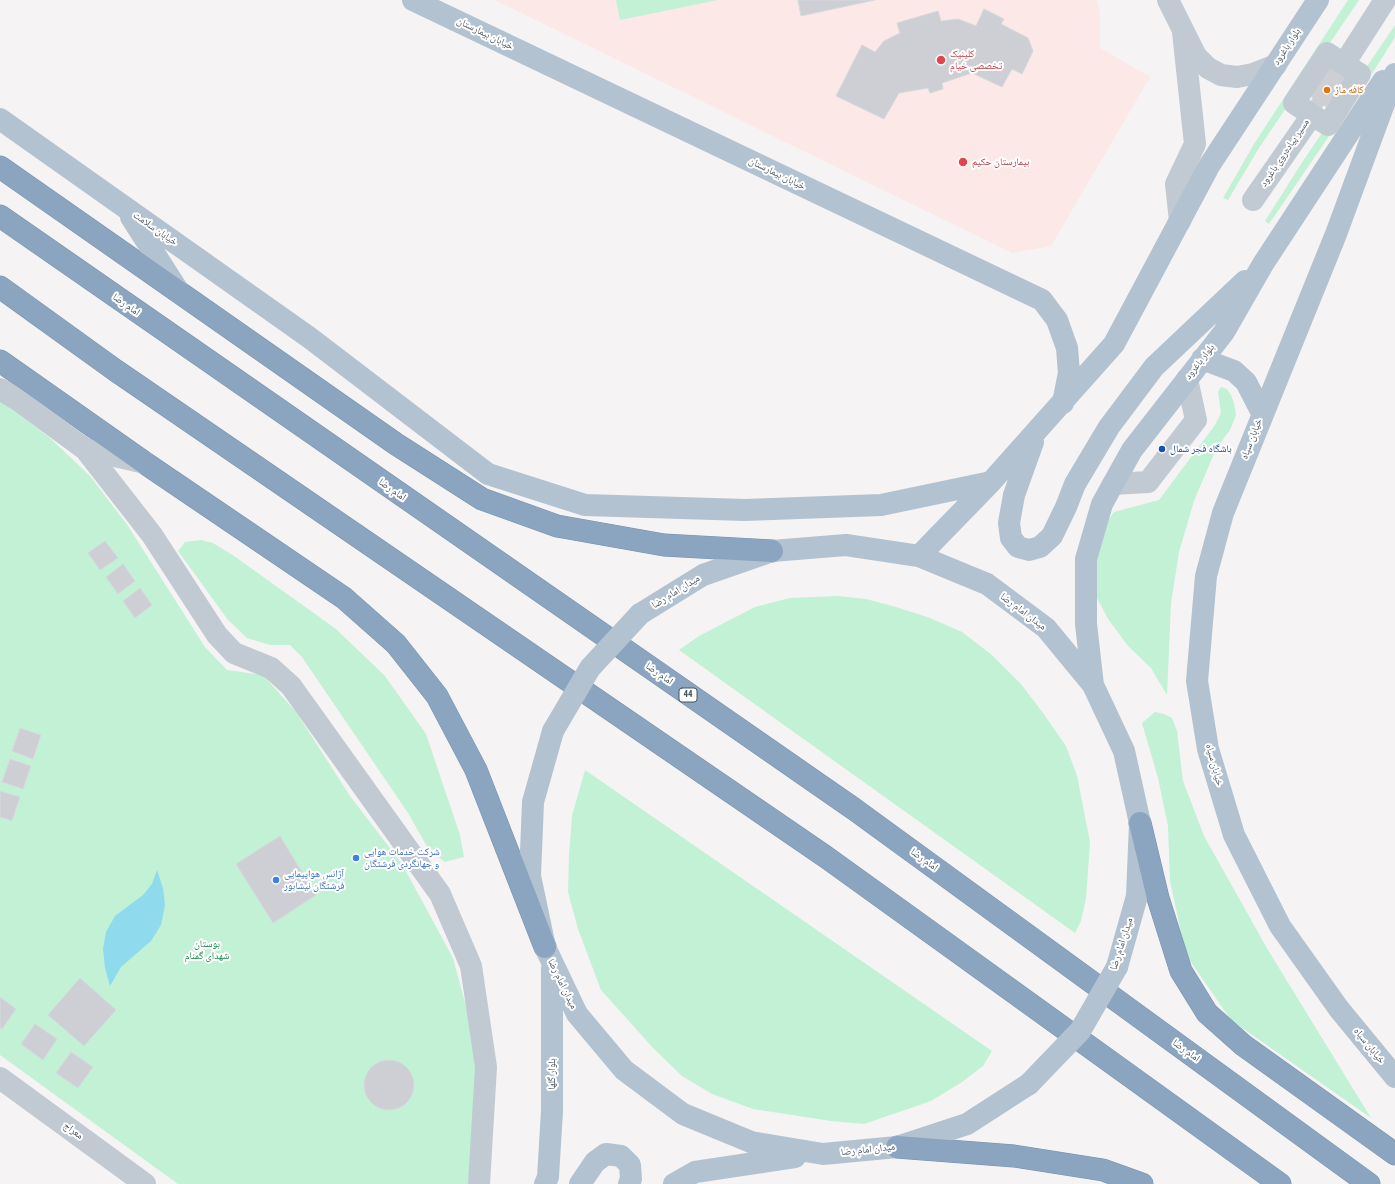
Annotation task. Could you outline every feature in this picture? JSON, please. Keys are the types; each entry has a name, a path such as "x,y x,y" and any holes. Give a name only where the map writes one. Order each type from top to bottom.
{"highway":[{"path":"0,168 396,444 482,499 556,526 664,544 772,551"},
{"name":"امام رضا","path":"0,216 854,809 1369,1184"},
{"path":"0,286 115,370 826,857 1280,1184"},
{"path":"0,361 145,463 344,598 396,644 437,696 476,770 549,956"},
{"path":"1140,823 1158,898 1181,971 1207,1013 1244,1045 1395,1154"},
{"path":"897,1148 1022,1158 1103,1170 1142,1184"}],"main road":[{"name":"خیابان بیمارستان","path":"413,0 1042,300 1058,320 1067,348 1069,373 1063,403"},
{"name":"بلوار باغرود","path":"919,556 991,482 1114,344 1209,166 1318,0"},
{"name":"بلوار باغرود","path":"1093,685 1086,624 1086,559 1102,504 1132,450 1224,332 1263,264 1395,63"},
{"name":"خیابان سپاه","path":"1395,74 1336,234 1262,413 1223,513 1206,576 1197,680 1208,748 1234,835 1280,926 1339,1009 1395,1077"},
{"name":"خیابان سلامت","path":"0,119 310,338 488,474 585,505 746,510 881,504 991,482"},
{"path":"124,207 181,295"},
{"path":"1036,433 1014,495 1009,523 1011,538 1018,547 1029,550 1040,547 1052,536 1075,484 1102,440 1154,367 1263,264"},
{"path":"1202,359 1234,371 1246,382 1262,413"},
{"name":"میدان امام رضا","path":"846,545 919,556 987,584 1046,628 1093,685 1124,751 1140,823 1137,896 1117,967 1080,1031 1029,1084 967,1124 897,1148 823,1154 751,1142 683,1114 624,1070 577,1014 549,956 530,876 533,802 553,731 590,668 640,614 703,575 772,551 846,545"},
{"name":"بلوار گلها","path":"546,1184 548,1177 552,1111 549,956"},
{"path":"580,1184 595,1162 606,1154 621,1156 630,1165 631,1179 629,1184"},
{"path":"674,1184 695,1172 761,1161 823,1154"}],"street":[{"path":"1168,0 1196,56 1208,68 1221,75 1237,77 1253,74 1276,65"},
{"path":"1312,115 1328,125 1360,74 1344,64 1385,0"},
{"path":"1180,221 1176,184 1195,144 1183,32"},
{"name":"مسیر پیاده‌روی باغرود","path":"1253,200 1312,115 1294,103 1327,53 1344,64"},
{"path":"1113,484 1148,482 1196,420 1187,379"},
{"path":"0,389 18,400 85,449 152,535 217,635 234,652 271,668 291,686 440,894 471,966 486,1067 479,1184"},
{"path":"85,449 145,463"},
{"name":"معراج","path":"0,1078 145,1184"}],"shaded area":[{"name":"بیمارستان حکیم","path":"495,0 1097,0 1100,13 1100,48 1150,77 1051,246 1012,253"}],"green space":[{"path":"616,0 718,0 620,20"},
{"path":"1348,0 1359,0 1259,148 1228,200 1223,198 1254,144"},
{"path":"1395,25 1395,37 1377,66 1269,224 1265,221 1303,161"},
{"path":"1221,387 1227,389 1231,395 1236,415 1230,430 1216,449 1194,501 1179,552 1171,603 1167,695 1151,668 1128,646 1108,619 1096,596 1097,556 1109,519 1114,512 1159,500 1215,425 1221,413 1218,392"},
{"name":"بوستان شهدای گمنام","path":"0,400 50,438 90,476 128,526 205,647 227,670 263,675 296,712 350,796 402,864 453,958 471,1025 478,1072 473,1146 468,1184 178,1184 0,1055"},
{"path":"201,540 213,543 234,556 336,629 385,676 426,734 460,835 464,857 445,862 429,850 408,813 302,657 290,645 270,645 247,638 228,620 178,551 185,542"},
{"path":"838,596 866,599 896,607 930,618 962,632 992,655 1021,684 1043,713 1066,746 1077,776 1090,842 1086,899 1081,921 1075,933 679,650 699,636 755,607 790,598"},
{"path":"1155,712 1172,718 1177,731 1183,781 1204,836 1268,950 1371,1118 1231,1020 1186,955 1170,881 1168,826 1158,778 1142,723"},
{"path":"585,770 992,1051 983,1066 962,1082 931,1101 864,1124 831,1121 753,1109 712,1094 682,1076 653,1048 601,990 578,929 568,892 569,855 572,816"}],"water":[{"path":"157,870 163,888 165,905 161,925 151,941 121,967 110,986 105,968 103,949 106,932 115,916 143,895 152,884"}],"building":[{"path":"798,0 875,0 801,16"},
{"name":"کلینیک تخصصی خیام","path":"984,9 1004,19 1001,24 1028,38 1033,51 1022,74 1012,69 1002,87 972,73 942,83 943,89 930,93 928,88 899,93 884,119 836,96 862,45 875,52 884,41 900,33 897,23 938,11 941,21 958,19 976,26"},
{"name":"کافه ماژ","path":"1327,62 1350,78 1326,107 1324,105 1319,111 1309,104 1313,98 1308,94"},
{"path":"105,541 118,558 100,570 88,553"},
{"path":"123,564 135,581 118,594 106,577"},
{"path":"140,588 152,605 135,618 123,601"},
{"path":"20,728 41,735 33,759 12,751"},
{"path":"10,759 31,766 23,789 2,782"},
{"path":"0,791 20,797 12,821 0,817"},
{"name":"آژانس هواپیمایی فرشتگان نیشابور","path":"280,836 316,895 273,923 236,864"},
{"path":"80,978 116,1010 84,1046 48,1015"},
{"path":"0,997 16,1009 2,1029 0,1028"},
{"path":"35,1024 57,1039 43,1060 21,1044"},
{"path":"71,1052 93,1067 78,1088 56,1073"},
{"path":"384,1060 394,1060 407,1067 414,1080 414,1090 407,1103 394,1110 384,1110 375,1106 368,1099 364,1090 364,1080 368,1071 375,1064"}],"place":[{"name":"کلینیک تخصصی خیام","path":"941,60"},
{"name":"کافه ماژ","path":"1327,90"},
{"name":"بیمارستان حکیم","path":"963,162"},
{"name":"باشگاه فجر شمال","path":"1162,449"},
{"name":"شرکت خدمات هوایی و جهانگردی فرشتگان","path":"356,858"},
{"name":"آژانس هواپیمایی فرشتگان نیشابور","path":"276,880"}]}
